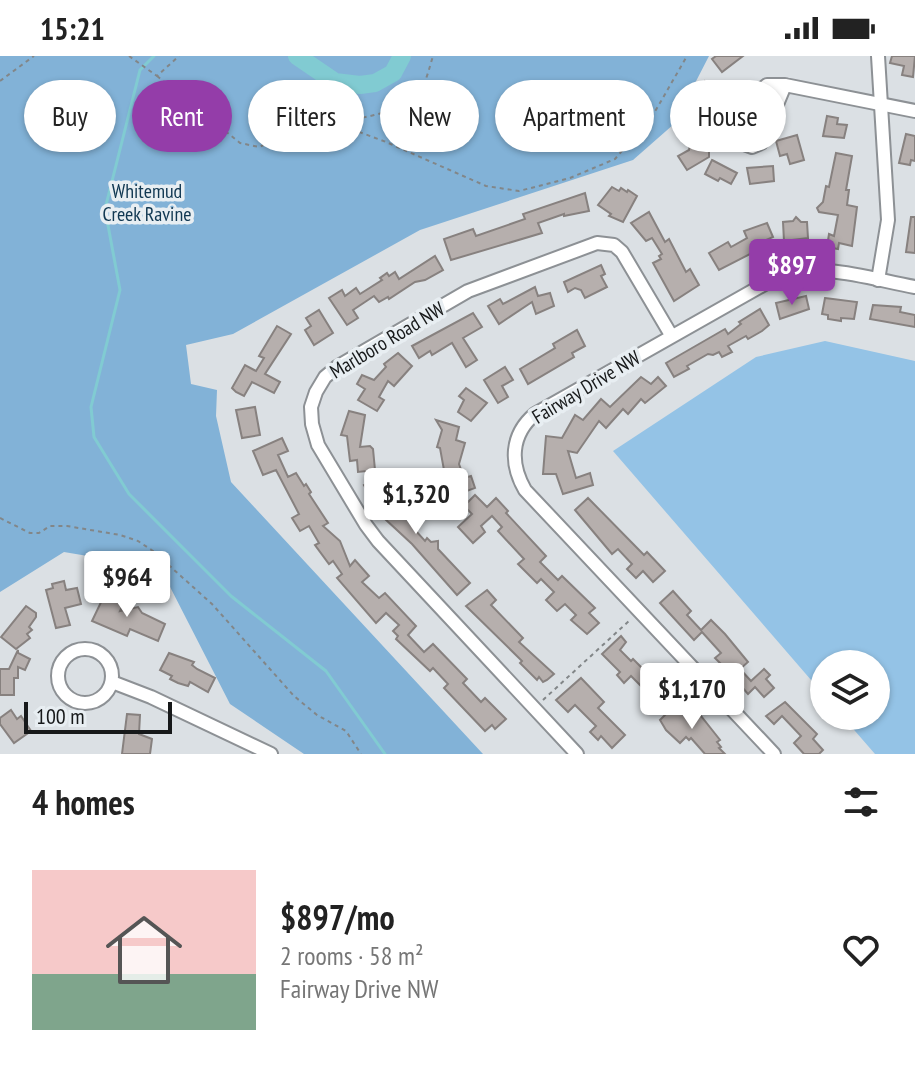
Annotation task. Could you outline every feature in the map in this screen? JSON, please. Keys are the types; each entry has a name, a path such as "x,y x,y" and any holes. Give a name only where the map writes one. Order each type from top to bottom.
{"street":[{"path":"878,56 888,220 878,280"},
{"path":"767,85 785,85 761,143 752,147 744,144 739,132 753,96 767,85"},
{"path":"786,85 915,111"},
{"name":"Marlboro Road NW","path":"577,754 366,525 318,445 311,416 313,400 325,377 337,367 468,291 597,243 614,245 622,252 671,335"},
{"name":"Fairway Drive NW","path":"774,754 533,499 515,470 516,445 521,429 529,419 766,281 786,274 825,270 915,287"},
{"path":"88,649 105,657 110,664 112,682 109,691 95,702 78,703 63,692 58,676 59,667 71,653 88,649"},
{"path":"112,682 151,697 271,754"}],"path":[{"path":"0,81 34,56"},
{"path":"129,56 240,143 248,145"},
{"path":"157,76 179,56"},
{"path":"364,118 413,100 422,87 433,56"},
{"path":"364,134 486,186 519,191 570,178 615,159 653,115 687,56"},
{"path":"0,518 35,533 57,525 120,535 153,551 212,604 294,696 317,715 346,731 361,754"},
{"path":"534,709 633,618"}],"shaded area":[{"path":"825,341 915,361 915,754 875,754 854,730 890,730 890,650 810,650 810,679 613,451 756,357"}],"green space":[{"name":"Whitemud Creek Ravine","path":"0,56 709,56 697,80 670,80 670,128 654,142 654,80 495,80 495,152 642,152 633,160 420,230 233,334 186,345 191,384 217,390 216,416 231,482 483,754 304,754 230,704 167,581 123,562 64,552 0,592"}],"building":[{"path":"716,56 743,56 722,72 712,59"},
{"path":"892,56 915,56 913,77 902,75 904,66 890,63"},
{"path":"827,116 838,118 837,124 847,125 844,138 823,136"},
{"path":"906,134 915,136 915,161 911,160 910,165 899,163"},
{"path":"797,135 804,160 790,164 787,154 780,156 779,152 786,152 786,138"},
{"path":"685,152 709,152 709,157 687,170 678,156"},
{"path":"836,153 852,156 846,190 849,190 847,205 857,207 852,246 839,243 838,249 827,247 829,234 834,236 838,215 819,212 817,208 823,202 826,186 829,187"},
{"path":"712,160 737,173 731,184 705,174"},
{"path":"773,166 774,181 750,184 747,168"},
{"path":"612,187 619,191 621,188 628,190 637,196 623,222 609,216 611,214 598,205"},
{"path":"585,193 589,211 564,214 538,223 542,233 451,260 444,239 473,229 476,236 525,219 523,214"},
{"path":"649,212 665,242 669,239 686,272 690,269 699,285 674,301 653,263 661,259 659,256 662,254 652,238 646,241 631,223"},
{"path":"796,217 801,222 807,222 808,238 784,241 783,222 793,221"},
{"path":"911,217 915,217 915,253 906,252"},
{"path":"767,223 773,237 759,243 763,251 752,253 719,270 709,253 728,242 731,247 747,238 744,231"},
{"path":"435,256 443,270 415,282 389,299 379,302 374,296 353,310 358,318 347,325 329,298 342,290 345,296 356,288 360,294 382,280 380,278 387,273 389,276 395,272 399,279"},
{"path":"601,265 605,274 601,276 607,287 585,298 581,290 575,288 568,292 564,282"},
{"path":"535,287 538,296 550,293 554,306 536,314 532,302 499,324 488,306 500,299 503,304"},
{"path":"806,296 809,309 780,319 776,303"},
{"path":"825,298 857,302 854,319 828,319 828,315 822,314"},
{"path":"873,305 901,307 900,312 915,315 915,327 870,319"},
{"path":"760,309 769,325 762,331 728,346 732,352 722,357 719,352 708,354 674,377 666,363 725,329 728,334 741,324 739,322"},
{"path":"319,310 333,333 314,345 305,330 311,326 306,318"},
{"path":"473,313 482,327 463,338 477,360 466,367 452,343 432,355 430,351 419,358 412,346"},
{"path":"277,326 291,334 265,374 280,382 274,393 252,382 244,396 236,392 232,388 245,365 256,371 264,358 259,356"},
{"path":"577,330 585,346 572,353 574,357 528,384 520,369 555,348 553,344"},
{"path":"398,353 412,366 394,386 388,381 379,397 384,400 377,411 358,400 365,389 357,384 362,375 374,380 386,367 384,364"},
{"path":"505,367 513,380 502,386 508,397 498,403 484,380"},
{"path":"641,377 651,384 658,377 666,386 645,403 641,399 628,414 623,409 606,428 599,421 577,453 568,451 576,478 590,473 593,485 563,494 556,474 543,474 546,436 562,438 575,415 583,420 601,399 610,407"},
{"path":"466,388 487,403 471,421 458,412 464,400 459,396"},
{"path":"255,407 260,435 242,438 236,410"},
{"path":"349,411 365,415 360,447 370,446 373,449 375,470 358,472 357,460 350,461 347,436 341,435"},
{"path":"436,420 459,427 456,440 465,443 459,464 464,478 471,476 475,488 448,498 439,472 444,470 440,448 437,447 442,430"},
{"path":"282,438 288,451 278,455 288,477 296,473 304,486 306,484 328,523 323,526 340,541 350,566 355,560 369,576 362,582 379,598 385,593 416,626 408,635 424,652 433,644 467,679 463,683 481,702 485,698 506,719 495,729 492,725 485,731 444,688 448,684 433,668 430,671 396,639 398,636 393,631 399,625 386,613 376,623 337,578 342,574 333,561 329,564 315,545 319,543 309,526 300,531 292,518 299,514 276,470 263,475 253,451"},
{"path":"380,476 392,501 416,526 414,529 425,541 427,538 431,542 438,541 438,549 470,583 457,595 412,544 384,518 364,485"},
{"path":"475,495 487,507 496,498 546,556 540,562 558,580 562,576 595,608 589,613 599,623 587,634 571,620 576,615 565,604 557,611 546,600 554,592 541,579 537,583 518,564 524,559 498,531 502,527 492,516 481,526 485,532 473,543 458,527 472,514 464,506"},
{"path":"588,498 644,555 647,552 665,571 653,582 643,571 636,578 627,569 632,564 618,549 612,554 575,510"},
{"path":"64,581 66,590 77,588 81,604 65,608 70,625 56,628 46,590 53,588 52,584"},
{"path":"487,590 496,600 491,605 523,638 519,642 554,674 547,680 543,682 539,677 537,680 466,606"},
{"path":"673,591 691,611 687,615 701,630 711,620 725,634 748,662 740,669 751,681 764,669 770,675 766,679 774,688 764,697 755,687 748,694 726,665 724,667 715,658 721,653 702,632 694,640 660,603"},
{"path":"104,596 124,602 120,611 138,607 142,613 165,624 158,641 130,629 127,636 92,621"},
{"path":"26,606 36,613 36,617 29,627 32,630 27,634 30,638 16,649 1,637"},
{"path":"621,636 626,642 620,650 657,683 662,678 672,688 664,696 661,694 655,700 631,676 624,683 617,675 620,672 602,654"},
{"path":"18,650 30,659 25,670 18,667 18,678 14,678 14,695 0,695 0,669 9,669"},
{"path":"169,653 194,662 192,665 197,669 215,678 208,692 190,682 188,686 178,683 160,670"},
{"path":"581,678 604,702 598,708 625,735 612,748 601,736 598,740 590,732 596,726 575,705 568,712 556,700"},
{"path":"785,702 817,734 813,739 823,750 819,754 804,754 794,743 801,736 782,716 774,724 766,716"},
{"path":"677,708 688,719 697,711 720,740 717,742 719,748 725,754 705,754 691,738 686,737 680,743 666,730 660,720"},
{"path":"11,710 17,719 21,716 31,731 14,743 0,724 0,718"},
{"path":"127,714 140,715 139,734 152,739 150,754 122,754"}],"waterway":[{"path":"154,56 140,70 105,209 120,290 91,407 94,437 129,494 231,596 326,671 385,754"},
{"path":"297,56 335,82 360,85 375,83 393,73 402,56"}]}
